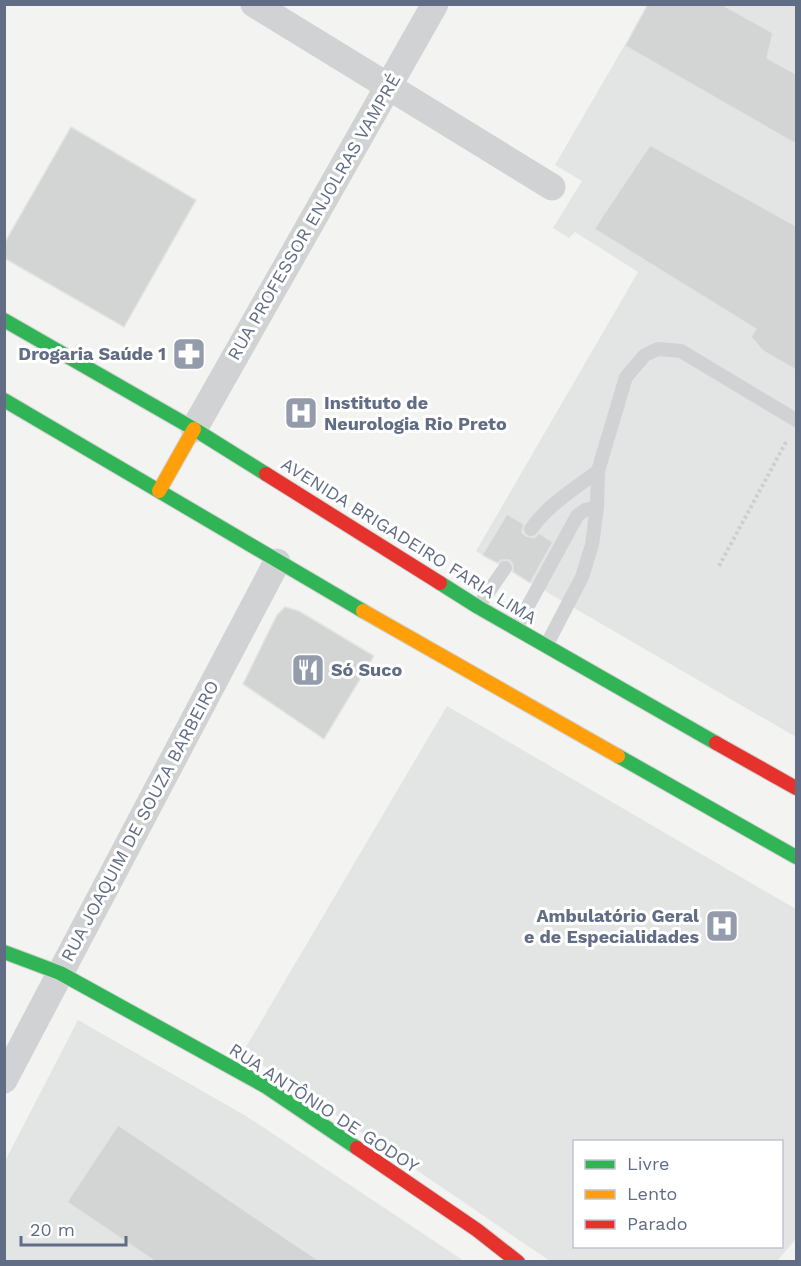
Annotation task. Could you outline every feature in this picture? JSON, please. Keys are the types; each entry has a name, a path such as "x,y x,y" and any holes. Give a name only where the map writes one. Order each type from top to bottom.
{"main road":[{"name":"AVENIDA BRIGADEIRO FARIA LIMA","path":"4,320 194,429 478,607 796,788"},
{"path":"4,400 277,562 796,857"},
{"path":"159,491 194,429"},
{"name":"RUA ANTÔNIO DE GODOY","path":"4,952 60,972 265,1086 477,1230 518,1262"}],"street":[{"path":"254,4 552,187"},
{"name":"RUA PROFESSOR ENJOLRAS VAMPRÉ","path":"194,429 435,4"},
{"name":"RUA JOAQUIM DE SOUZA BARBEIRO","path":"4,1080 277,562"}],"lane":[{"path":"546,646 582,577 592,545 597,507 598,471 626,377 645,355 658,349 681,351 796,420"},
{"path":"531,529 540,516 554,503 598,471"},
{"path":"516,628 577,516 585,510 597,507"},
{"path":"478,607 505,568"}],"path":[{"path":"719,566 791,433"}],"shaded area":[{"path":"648,5 796,5 796,737 476,551 638,272 575,232 569,238 553,228 582,181 555,165"},
{"path":"447,706 796,909 796,1239 777,1261 550,1261 243,1052"},
{"path":"78,1020 246,1116 464,1261 321,1261 118,1125 156,1261 5,1261 4,1163"}],"building":[{"path":"648,4 721,4 773,33 767,58 796,74 796,144 625,46"},
{"path":"71,127 196,200 124,327 4,258 4,244"},
{"path":"650,145 796,226 796,370 763,351 751,337 756,329 594,229"},
{"path":"507,514 524,524 522,532 526,536 534,538 539,533 553,542 530,583 513,572 510,560 497,563 482,555"},
{"name":"Só Suco","path":"285,607 299,611 374,656 324,739 243,684 277,615"},
{"path":"118,1125 321,1262 156,1262 67,1202"}],"traffic: fast":[{"path":"4,320 194,429 266,474"},
{"path":"4,400 363,611"},
{"path":"440,583 716,743"},
{"path":"618,756 796,857"},
{"path":"4,952 60,973 265,1086 357,1148"}],"traffic: slow":[{"path":"159,491 194,429"},
{"path":"363,611 618,756"}],"traffic: jam":[{"path":"266,474 440,583"},
{"path":"716,743 796,788"},
{"path":"357,1148 477,1230 518,1262"}],"place":[{"name":"Drogaria Saúde 1","path":"189,354"},
{"name":"Instituto de Neurologia Rio Preto","path":"301,413"},
{"name":"Só Suco","path":"308,670"},
{"name":"Ambulatório Geral e de Especialidades","path":"722,926"}]}
